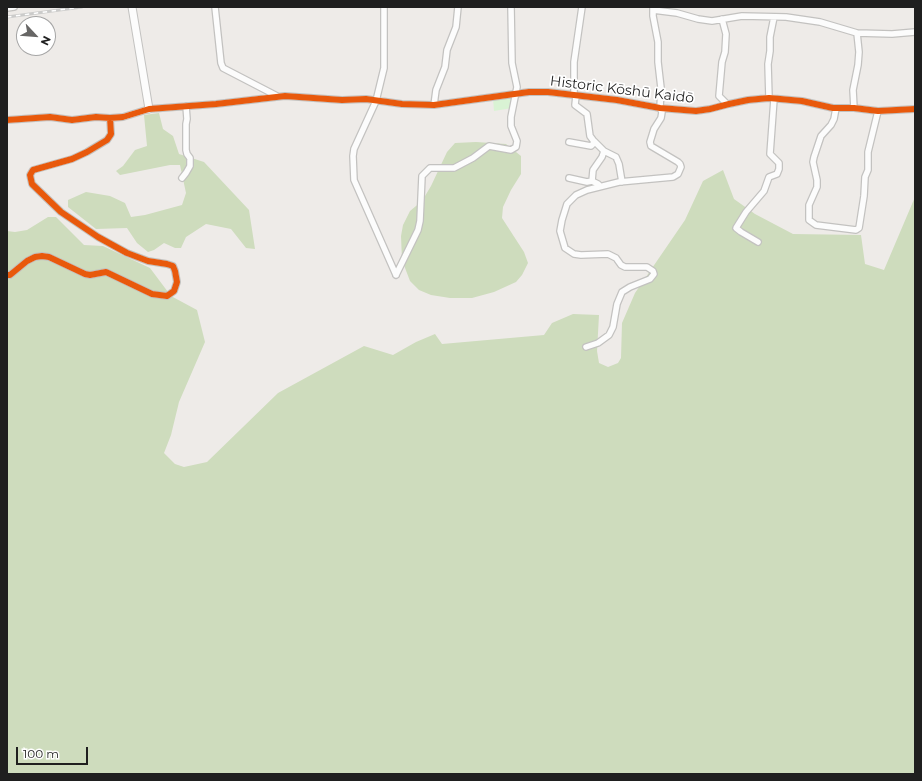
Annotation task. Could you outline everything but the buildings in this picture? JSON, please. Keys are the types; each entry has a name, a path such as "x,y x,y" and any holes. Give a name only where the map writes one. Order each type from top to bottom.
{"street":[{"path":"7,8 14,7"},
{"path":"132,7 149,109"},
{"name":"Historic Kōshū Kaidō","path":"214,7 221,63 223,68 278,96 342,100 366,99 402,104 434,105 529,92 548,92 617,100 660,108 696,111 710,110 727,104 748,100 771,99 802,101 836,108 878,110 915,109"},
{"path":"384,7 384,68 376,101 354,149 354,180 396,275 418,230 420,221 422,176 430,168 454,168 473,158 489,146 511,150 516,147 517,141 511,126 516,87 512,62 511,7"},
{"path":"434,105 436,90 445,67 447,50 456,27 458,7"},
{"path":"582,7 580,31 574,62 575,105 587,114 589,132 595,142 604,151 616,157 619,164 622,182"},
{"path":"586,347 598,343 609,335 613,327 617,304 622,292 650,279 654,274 653,271 647,267 625,267 621,265 616,258 608,254 581,255 574,254 565,248 560,231 567,204 576,194 600,186 640,179 673,177 678,174 680,170 680,164 678,162 651,146 650,142 654,129 661,118 662,112 660,108 661,88 658,62 658,42 653,9 712,21 742,16 774,17 820,22 857,33 892,34 915,32"},
{"path":"758,242 736,228 746,212 764,191 768,177 777,174 779,169 779,163 770,154 771,99 768,64 770,37 774,17"},
{"path":"722,19 726,34 719,96 727,104"},
{"path":"854,108 853,90 859,52 857,33"},
{"path":"7,120 50,117 72,120 96,117 123,117 149,109 216,104 278,96"},
{"path":"182,178 190,166 190,158 186,150 186,106"},
{"path":"836,108 834,119 831,125 821,136 814,157 813,162 817,187 809,205 809,220 816,225 856,230 859,228 864,196 865,177 868,170 868,152 878,110"},
{"path":"7,275 10,275 27,261 42,256 49,257 85,274 90,275 106,272 152,294 167,296 174,291 176,282 173,266 148,261 127,254 98,237 61,212 32,184 30,175 33,170 72,159 107,140 111,134 110,118"},
{"path":"569,142 592,146 595,142"},
{"path":"592,181 593,170 602,157 604,151"},
{"path":"569,178 587,182 592,181 600,186"}],"green space":[{"path":"513,97 512,108 494,111 493,98"},
{"path":"159,113 163,129 173,136 179,154 204,162 249,210 255,249 246,248 231,229 206,224 186,237 181,248 175,248 164,243 148,252 137,243 127,228 96,229 68,207 68,200 86,192 110,196 125,203 131,217 145,215 182,205 186,193 180,165 170,165 120,175 116,171 123,166 135,150 147,146 144,115"},
{"path":"476,142 506,144 521,156 521,174 503,207 502,218 524,252 528,263 522,275 516,282 494,292 472,298 450,298 431,295 419,290 410,281 402,260 401,236 403,225 410,211 422,201 447,152 455,143"},
{"path":"723,170 734,199 755,214 793,234 861,235 865,264 884,270 915,197 915,774 7,774 7,231 15,232 27,230 48,217 56,217 84,245 103,246 150,268 171,296 197,310 205,342 179,402 171,435 164,453 175,464 184,467 207,462 278,393 364,346 393,355 416,342 435,334 442,344 544,335 552,323 573,314 599,315 597,351 599,363 608,367 618,363 621,358 622,323 635,293 685,220 703,181"}],"railway":[{"path":"7,17 82,7"}],"cycle path":[{"path":"7,120 50,117 72,120 96,117 123,117 149,109 216,104 285,96 342,100 366,99 402,104 434,105 529,92 548,92 617,100 660,108 696,111 748,100 769,98 802,101 833,108 854,108 878,111 915,109"},
{"path":"7,275 10,275 27,261 35,257 42,256 49,257 85,274 90,275 106,272 152,294 167,296 174,291 177,282 173,266 148,261 127,253 98,237 61,212 32,184 30,175 33,170 72,159 107,140 111,134 110,118"}]}
